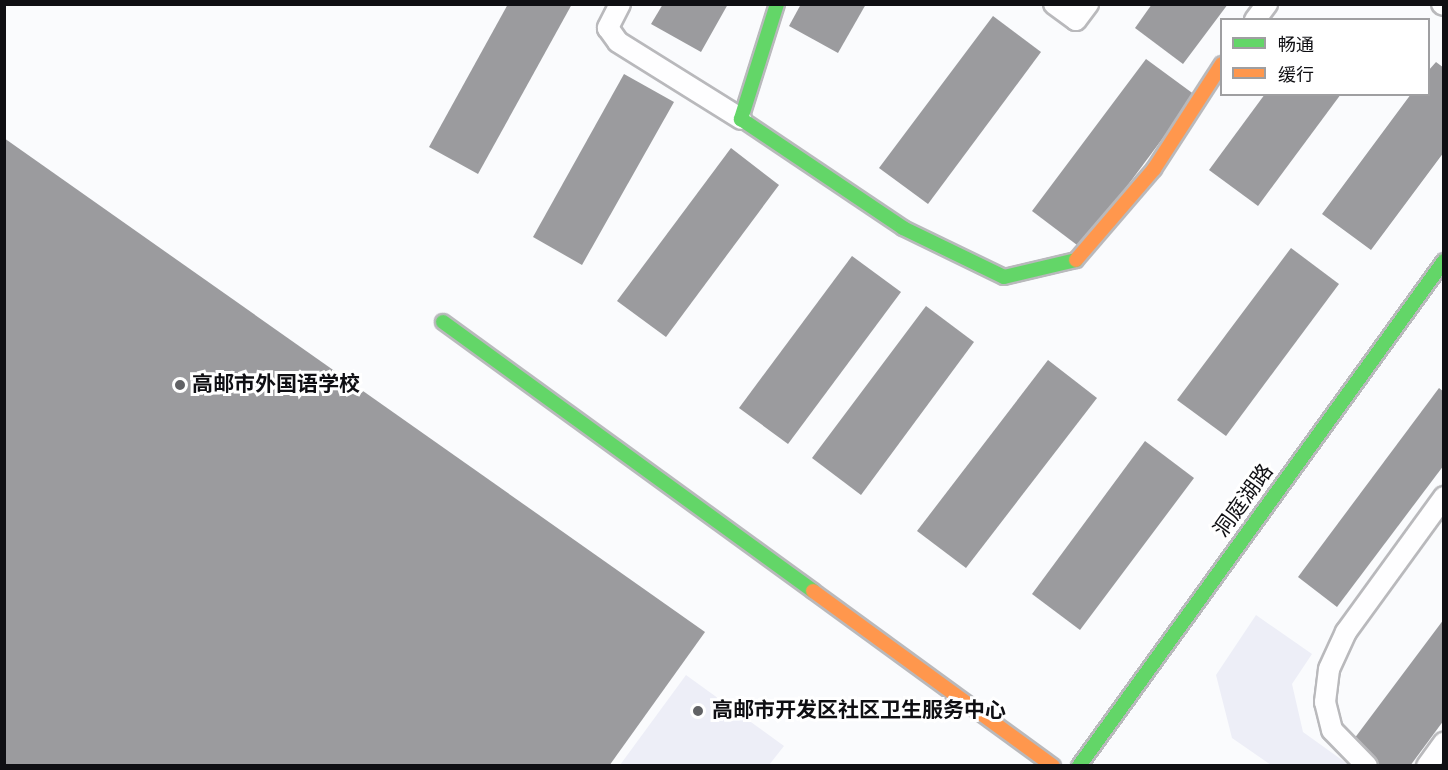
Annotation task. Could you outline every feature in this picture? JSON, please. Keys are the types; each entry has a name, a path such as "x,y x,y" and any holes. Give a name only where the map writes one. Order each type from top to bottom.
{"street":[{"path":"620,4 608,28 618,42 741,119 903,228 1004,277 1081,259 1154,169 1220,66"},
{"path":"741,119 777,4"},
{"path":"1054,4 1076,20 1088,4"},
{"path":"1256,18 1267,4"},
{"name":"洞庭湖路","path":"1079,765 1443,261"},
{"path":"443,322 1053,765"},
{"path":"1367,765 1332,730 1325,702 1329,669 1346,632 1443,497"},
{"path":"1427,765 1443,743"}],"shaded area":[{"path":"1256,615 1312,654 1292,684 1303,732 1349,765 1271,765 1232,738 1216,675"},
{"name":"高邮市开发区社区卫生服务中心","path":"686,675 784,746 769,765 620,765"}],"building":[{"path":"508,4 572,4 478,174 429,147"},
{"path":"663,4 728,4 701,52 651,24"},
{"path":"801,4 866,4 838,53 789,26"},
{"path":"1152,4 1228,4 1183,64 1135,28"},
{"path":"993,16 1041,52 928,204 879,168"},
{"path":"1146,59 1195,95 1081,248 1032,211"},
{"path":"1436,62 1444,68 1444,152 1371,250 1322,214 1410,96 1430,96 1430,69"},
{"path":"624,74 674,102 582,265 533,237"},
{"path":"1264,96 1340,96 1258,206 1209,170"},
{"name":"高邮市外国语学校","path":"4,138 705,632 609,766 4,766"},
{"path":"731,148 779,185 666,337 617,301"},
{"path":"1291,248 1339,284 1226,436 1177,400"},
{"path":"852,256 901,292 788,444 739,408"},
{"path":"926,306 974,342 861,495 812,458"},
{"path":"1048,360 1097,398 966,568 917,531"},
{"path":"1439,388 1444,392 1444,465 1337,607 1298,577"},
{"path":"1145,441 1194,478 1080,630 1032,594"},
{"path":"1444,619 1444,720 1410,766 1382,766 1351,743"}],"traffic: fast":[{"path":"777,4 741,119 903,228 1004,277 1076,260"},
{"path":"1079,766 1444,261"},
{"path":"443,322 813,591"}],"traffic: slow":[{"path":"1076,260 1154,169 1220,67"},
{"path":"813,591 1053,766"}],"place":[{"name":"高邮市外国语学校","path":"180,385"},
{"name":"高邮市开发区社区卫生服务中心","path":"698,711"}]}
